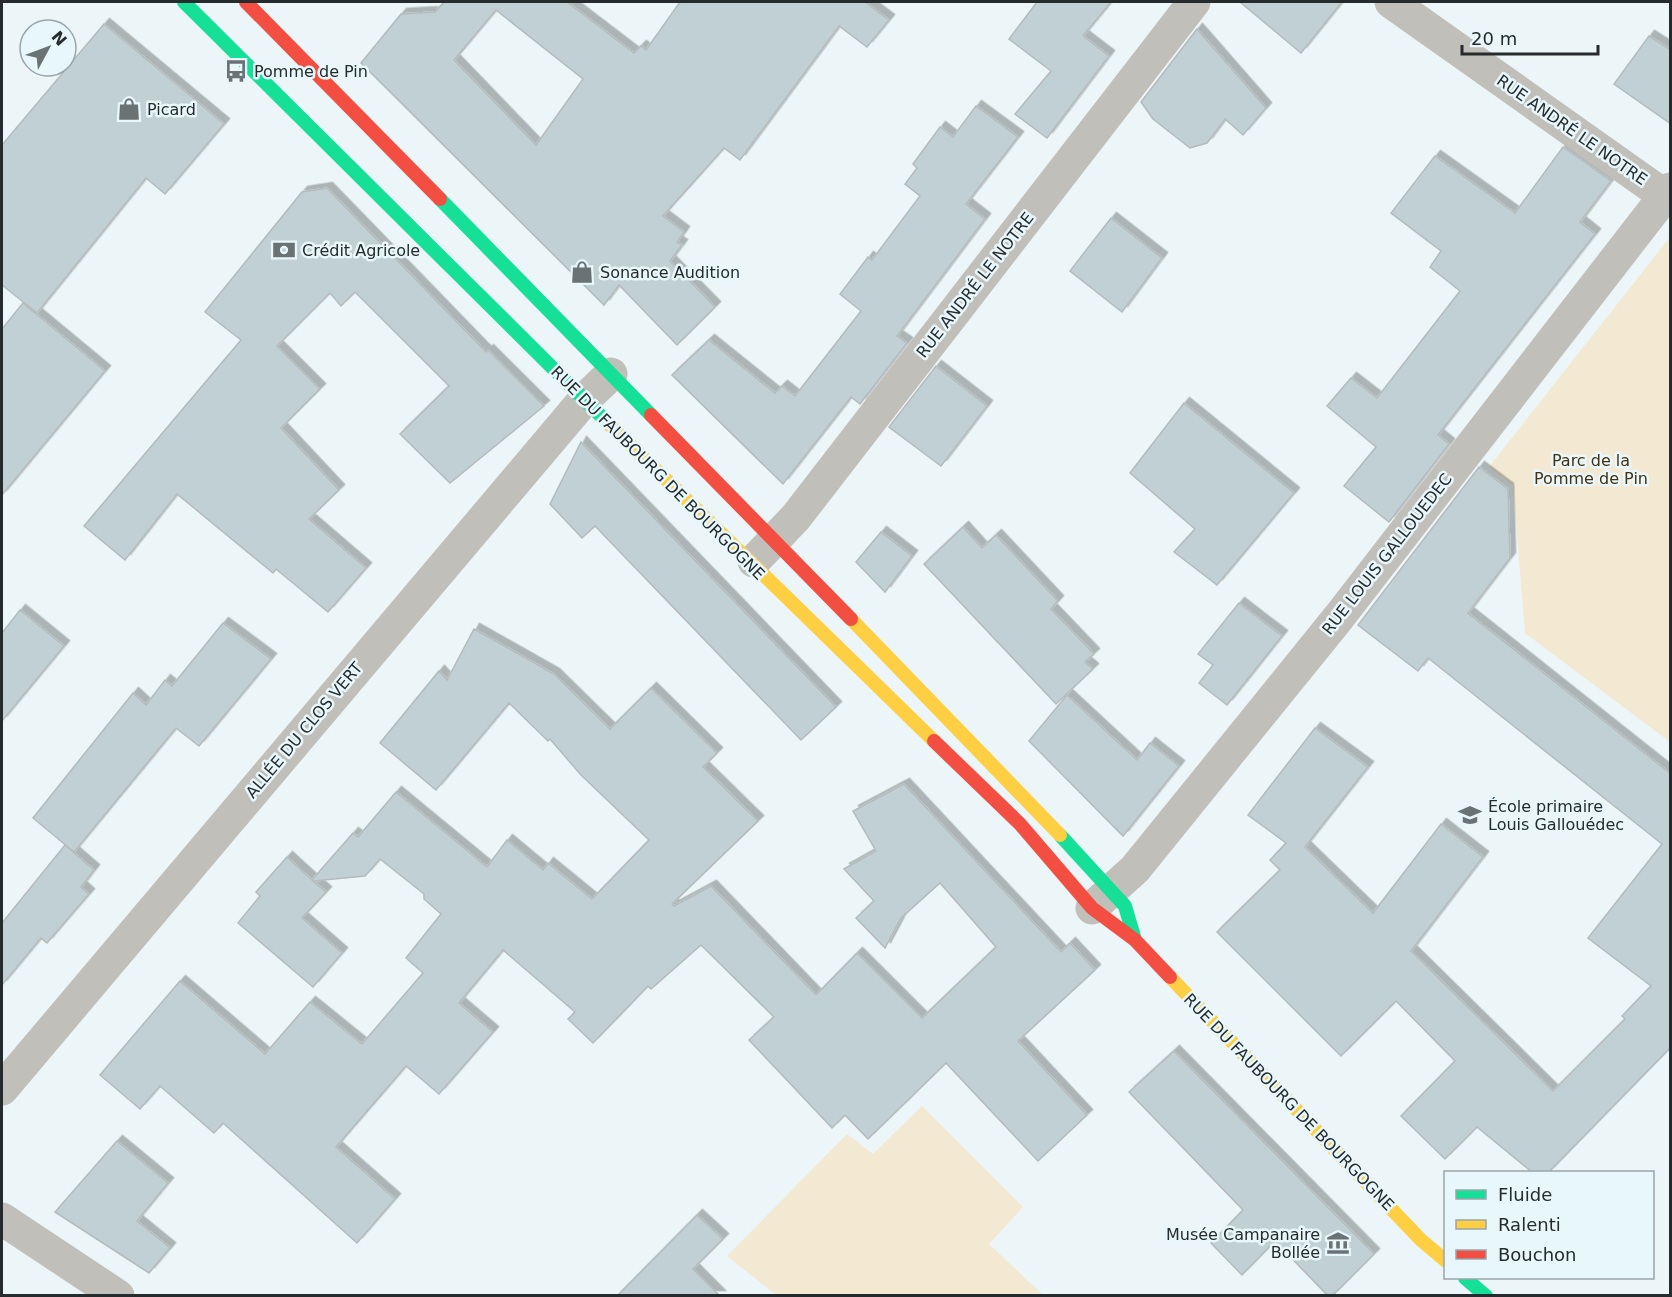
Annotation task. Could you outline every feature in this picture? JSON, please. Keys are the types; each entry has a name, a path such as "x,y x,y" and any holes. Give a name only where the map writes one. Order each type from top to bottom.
{"main road":[{"name":"RUE DU FAUBOURG DE BOURGOGNE","path":"184,2 293,106 751,565 1020,824 1102,899 1125,906 1135,940"},
{"name":"RUE DU FAUBOURG DE BOURGOGNE","path":"246,2 1031,803 1135,940 1421,1240 1444,1259"},
{"path":"1466,1279 1486,1296"}],"street":[{"name":"RUE ANDRÉ LE NOTRE","path":"751,565 796,517 1194,2"},
{"name":"RUE ANDRÉ LE NOTRE","path":"1391,2 1668,192"},
{"name":"RUE LOUIS GALLOUEDEC","path":"1102,899 1135,869 1340,617 1668,192"},
{"name":"ALLÉE DU CLOS VERT","path":"2,1089 584,400 611,374"},
{"path":"2,1219 118,1296"}],"green space":[{"name":"Parc de la Pomme de Pin","path":"1670,237 1670,742 1525,633 1513,485 1489,467"},
{"path":"922,1106 1023,1207 989,1244 1043,1295 776,1295 727,1256 847,1134 873,1154"}],"building":[{"path":"444,2 567,2 634,53 641,46 646,50 680,2 865,2 889,20 867,47 839,26 740,160 724,148 663,216 684,232 677,242 682,245 670,261 715,307 677,345 619,285 604,305 361,63 401,14 435,12","holes":["496,10 583,79 536,145 454,60"]},
{"path":"1037,2 1111,2 1083,36 1109,56 1047,138 1015,114 1051,71 1009,39"},
{"path":"1240,2 1342,2 1301,53"},
{"path":"104,24 224,124 165,194 146,178 37,313 2,285 2,145 58,78 78,78 78,55"},
{"path":"1197,29 1266,108 1243,135 1225,119 1207,143 1190,148 1153,119 1141,102"},
{"path":"1649,36 1671,50 1671,124 1614,84"},
{"path":"976,106 1018,137 966,204 985,219 897,336 907,343 860,404 851,397 783,484 672,375 709,340 775,393 782,386 795,396 861,311 840,294 868,257 872,260 920,196 905,184 917,168 913,164 940,127 953,137"},
{"path":"1563,147 1611,181 1580,222 1595,234 1438,435 1449,444 1389,522 1344,486 1376,447 1327,406 1351,378 1377,398 1460,291 1430,267 1441,251 1391,213 1435,156 1515,213"},
{"path":"327,188 486,352 488,350 544,406 450,483 400,434 449,386 355,292 341,306 330,293 277,346 320,389 281,428 339,490 309,519 366,568 328,612 276,569 273,573 177,494 125,560 84,526 241,340 205,312 302,192"},
{"path":"1111,218 1162,258 1122,312 1070,271"},
{"path":"23,303 105,371 2,495 2,329"},
{"path":"936,366 987,406 941,466 889,427"},
{"path":"1184,403 1294,493 1217,585 1174,552 1195,529 1130,473"},
{"path":"581,442 836,707 801,740 595,526 582,538 550,504"},
{"path":"1479,467 1508,489 1510,558 1468,613 1671,774 1671,1047 1550,1171 1531,1171 1477,1127 1445,1159 1401,1116 1455,1061 1396,1001 1341,1056 1217,932 1280,870 1270,860 1286,843 1248,815 1315,728 1368,767 1305,847 1373,913 1441,824 1483,857 1411,951 1553,1091 1625,1019 1622,1016 1651,986 1588,938 1662,844 1428,658 1418,671 1358,625"},
{"path":"963,527 982,548 996,535 1058,601 1051,609 1094,654 1085,662 1093,669 1056,704 924,564"},
{"path":"881,532 912,556 885,592 856,562"},
{"path":"1239,603 1282,636 1227,705 1199,683 1213,665 1198,654"},
{"path":"20,610 64,646 2,721 2,633"},
{"path":"223,623 271,659 199,746 176,728 74,852 33,818 133,693 146,705 165,680 172,686"},
{"path":"474,629 554,674 610,729 651,688 717,753 703,767 758,821 672,904 674,906 711,886 816,995 857,953 922,1018 996,947 940,883 901,918 885,948 856,918 874,901 844,869 876,851 853,811 904,784 1061,952 1070,943 1095,970 1018,1041 1087,1115 1038,1161 946,1063 868,1139 845,1115 832,1128 749,1040 774,1017 701,945 651,989 648,986 593,1043 568,1019 575,1012 503,950 459,1003 493,1032 439,1094 406,1066 336,1147 395,1199 357,1243 223,1123 214,1133 160,1086 140,1109 100,1075 180,981 265,1054 310,1002 362,1044 423,973 406,958 441,914 424,899 424,894 380,859 365,876 313,881 326,892 302,918 342,953 313,987 238,923 260,896 256,892 287,857 312,880 353,833 358,837 396,792 487,867 507,840 543,870 548,863 592,899 649,840 581,775 550,739 548,741 509,703 436,790 380,743 439,671 447,680"},
{"path":"1067,695 1137,760 1150,743 1179,766 1123,836 1029,741"},
{"path":"65,845 94,870 81,887 89,894 47,943 41,938 2,985 2,923"},
{"path":"1174,1051 1374,1254 1332,1296 1328,1296 1275,1241 1242,1275 1211,1243 1243,1210 1129,1092"},
{"path":"117,1141 168,1183 137,1221 170,1248 149,1273 55,1212"},
{"path":"697,1215 723,1239 693,1269 720,1296 617,1296"}],"traffic: fast":[{"path":"184,2 610,425"},
{"path":"440,199 651,415"},
{"path":"1060,835 1125,906 1135,940"},
{"path":"1466,1279 1486,1296"}],"traffic: slow":[{"path":"610,425 934,741"},
{"path":"851,619 1060,835"},
{"path":"1170,977 1421,1240 1444,1259"}],"traffic: jam":[{"path":"246,2 440,199"},
{"path":"651,415 851,619"},
{"path":"934,741 1020,824 1092,908 1135,940 1170,977"}],"place":[{"name":"Pomme de Pin","path":"236,71"},
{"name":"Picard","path":"129,109"},
{"name":"Crédit Agricole","path":"284,250"},
{"name":"Sonance Audition","path":"582,272"},
{"name":"École primaire Louis Gallouédec","path":"1470,815"},
{"name":"Musée Campanaire Bollée","path":"1338,1243"}]}
